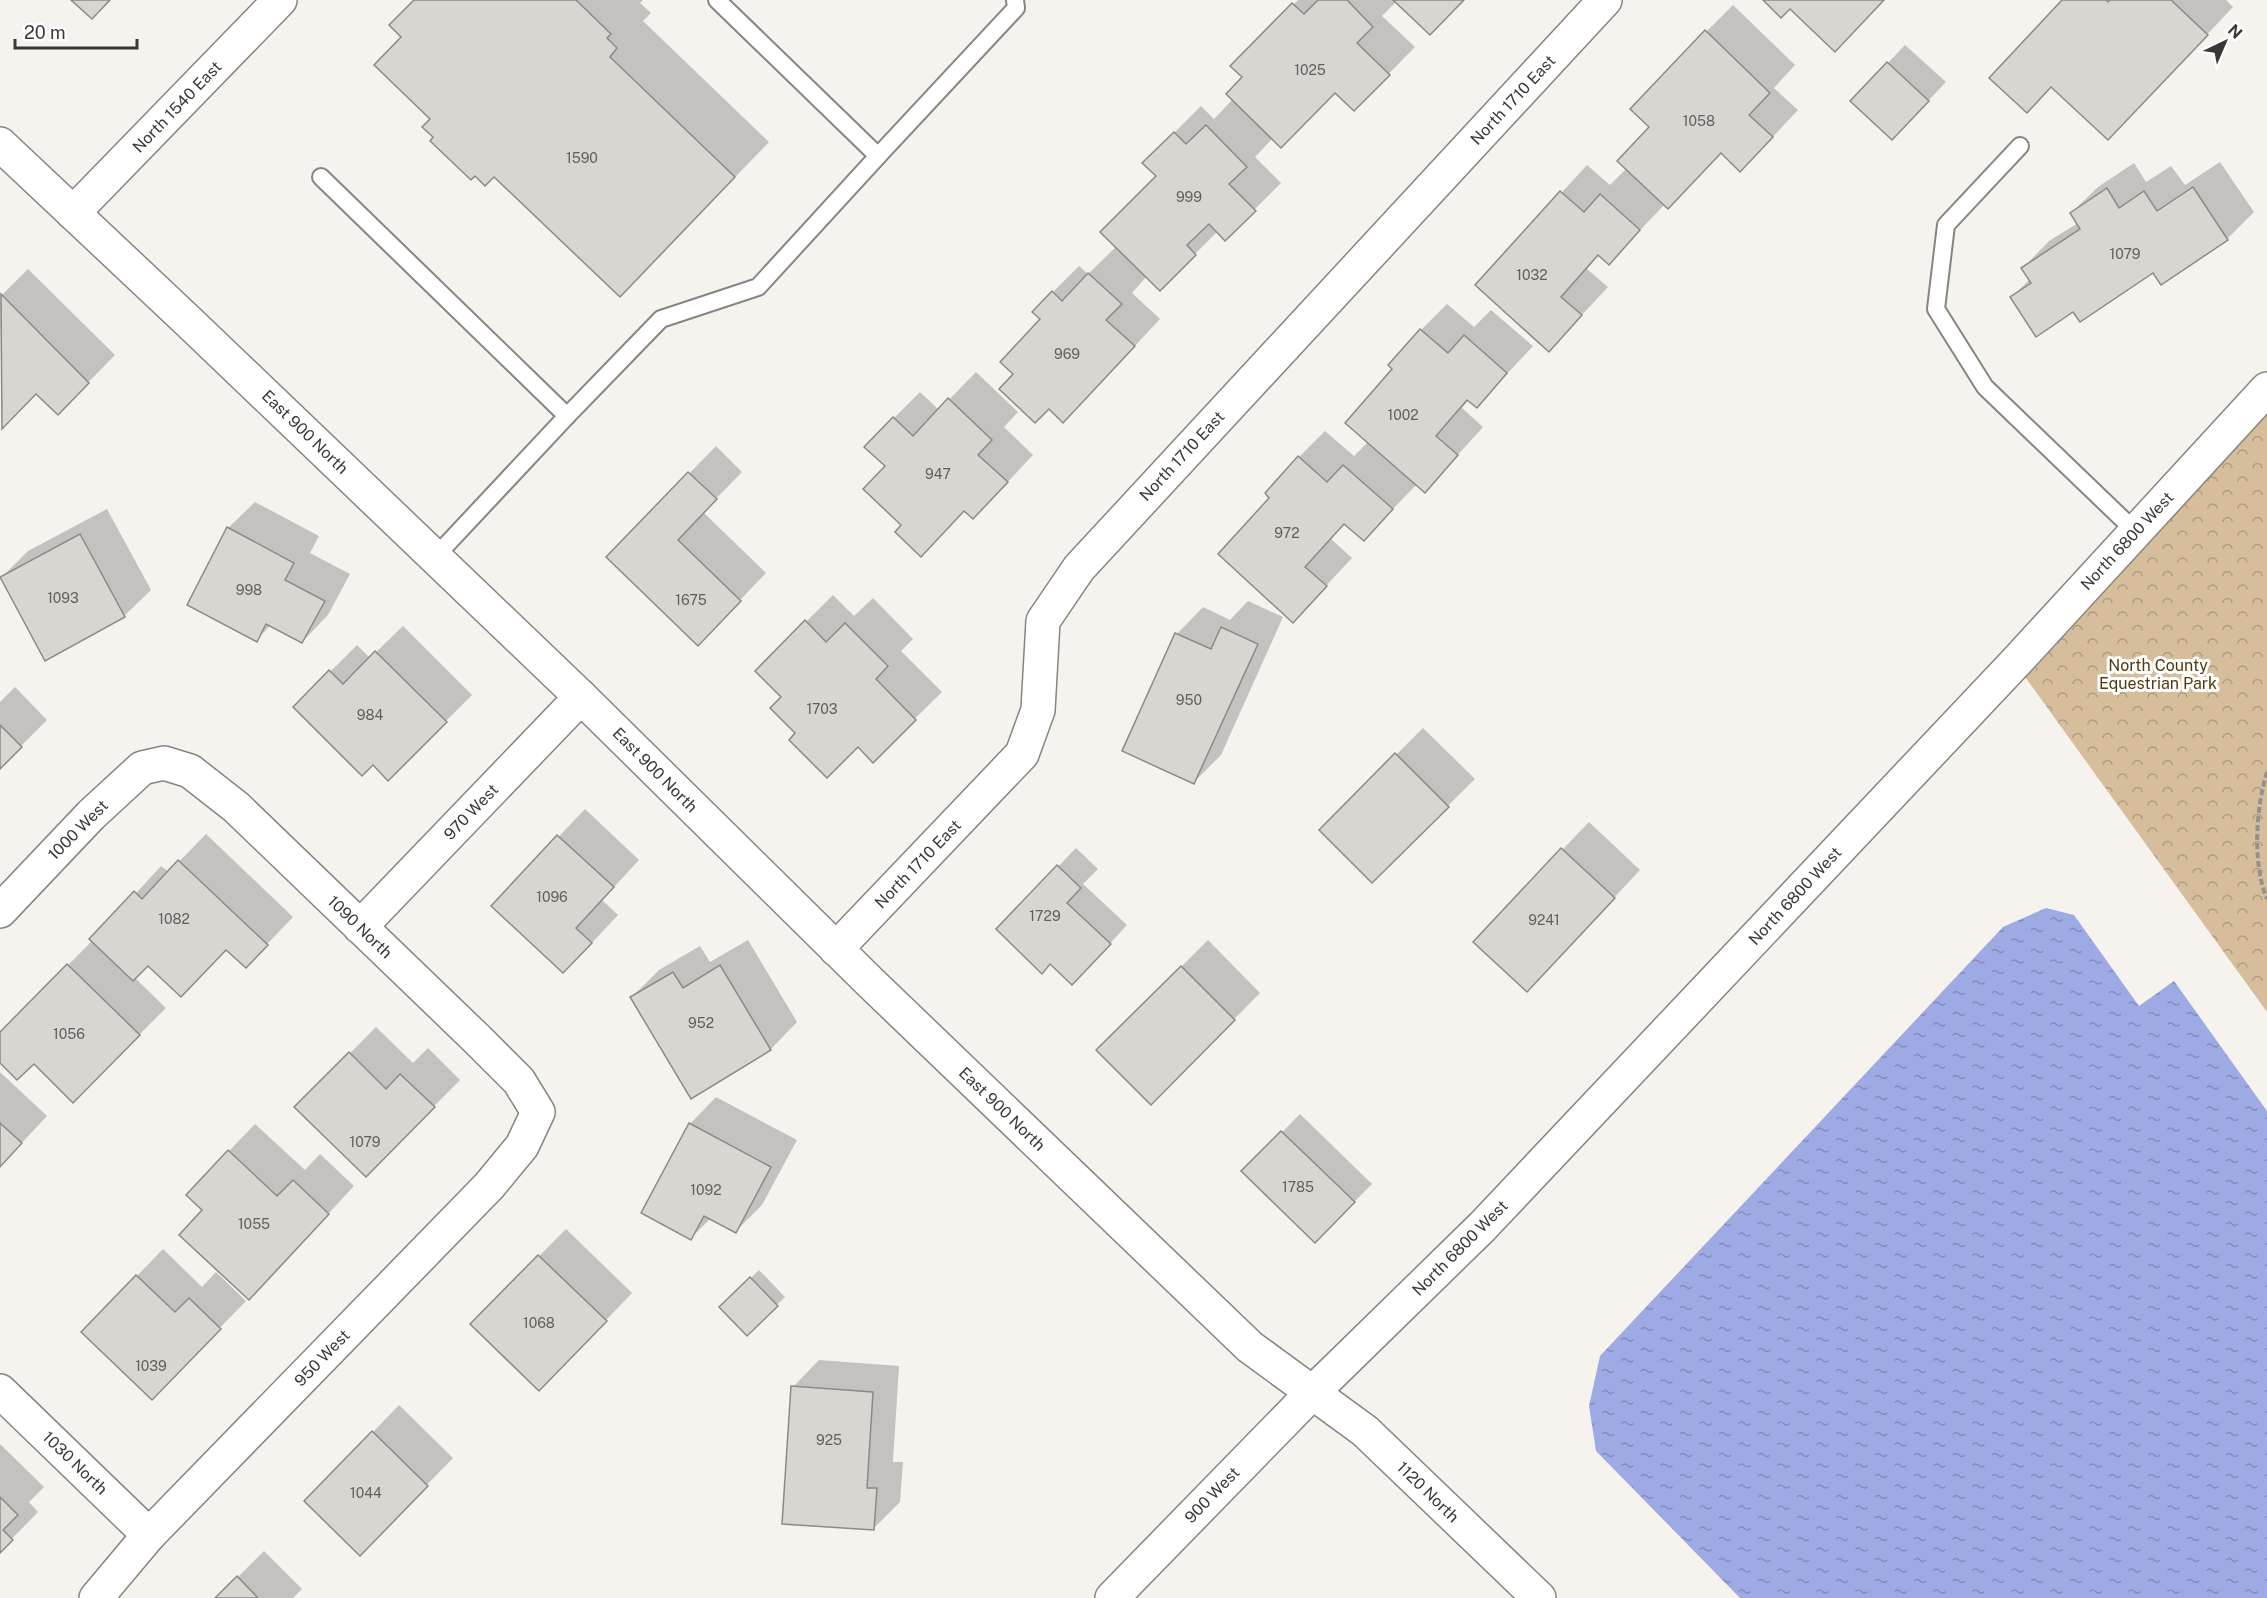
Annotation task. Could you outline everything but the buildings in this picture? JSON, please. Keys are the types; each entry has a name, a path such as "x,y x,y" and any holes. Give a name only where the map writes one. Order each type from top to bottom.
{"street":[{"name":"North 1540 East","path":"73,213 280,0"},
{"name":"North 1710 East","path":"837,949 1022,754 1038,710 1043,621 1079,568 1605,0"},
{"name":"East 900 North","path":"0,144 581,697 837,949 1250,1347 1312,1393"},
{"name":"North 6800 West","path":"1312,1393 1482,1227 2016,663 2267,389"},
{"name":"970 West","path":"360,927 581,697"},
{"name":"1090 North","path":"164,763 190,771 236,807 519,1081 537,1112"},
{"name":"1000 West","path":"0,910 91,815 142,768 164,763"},
{"name":"950 West","path":"96,1598 149,1535 489,1186 522,1146 537,1112"},
{"name":"1030 North","path":"0,1391 149,1535"},
{"name":"900 West","path":"1112,1598 1312,1393"},
{"name":"1120 North","path":"1312,1393 1365,1431 1539,1598"}],"lane":[{"path":"717,0 878,156"},
{"path":"435,557 661,319 758,287 1016,8 1016,0"},
{"path":"2020,146 1946,225 1936,309 1985,387 2136,532"},
{"path":"321,177 567,416"}],"path":[{"path":"2267,772 2257,833 2262,888 2267,898"}],"green space":[{"name":"North County Equestrian Park","path":"2267,408 2267,1012 2015,663"}],"water":[{"path":"2046,908 2074,915 2139,1006 2174,981 2267,1111 2267,1598 1740,1598 1596,1451 1589,1406 1600,1356 2003,927"}]}
